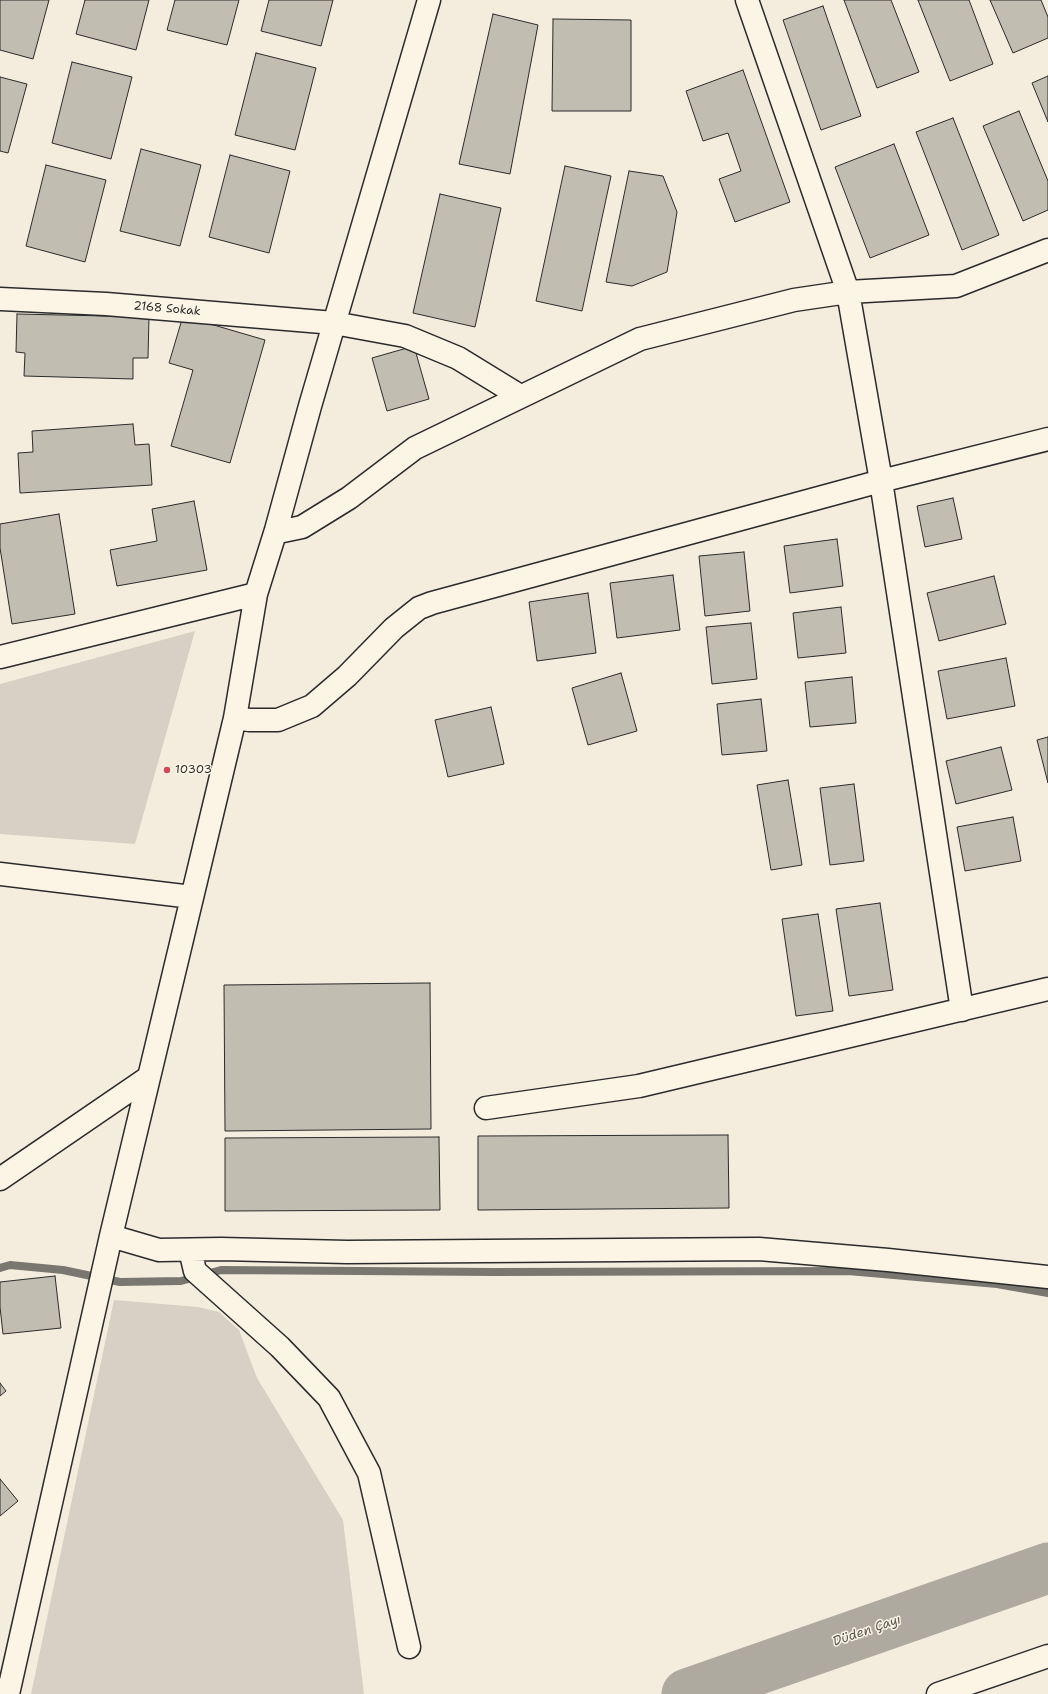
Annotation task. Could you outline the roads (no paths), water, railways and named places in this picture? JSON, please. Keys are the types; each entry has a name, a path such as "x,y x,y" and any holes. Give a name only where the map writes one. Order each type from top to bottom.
{"street":[{"path":"8,1694 148,1077 235,718 256,594 276,530 334,323 429,0"},
{"path":"747,0 848,292 881,480 962,1010"},
{"path":"276,530 302,527 349,498 415,448 640,338 794,300 848,292 956,286 1048,250"},
{"name":"2168 Sokak","path":"0,299 106,304 334,323 405,336 458,358 520,396"},
{"path":"235,718 249,720 278,720 312,706 347,676 394,628 419,608 432,602 881,480 1048,438"},
{"path":"0,657 256,594"},
{"path":"0,874 192,897"},
{"path":"486,1108 639,1086 1048,989"},
{"path":"0,1179 148,1077"},
{"path":"110,1242 159,1250 347,1252 759,1249 888,1260 1048,1277"},
{"path":"190,1250 195,1271 280,1347 329,1398 369,1473 409,1647"},
{"path":"938,1694 1048,1656"}],"waterway":[{"path":"0,1268 10,1265 63,1270 120,1282 181,1281 221,1270 495,1272 848,1271 997,1284 1048,1293"},
{"name":"Düden Çayı","path":"687,1694 1048,1568"}],"place":[{"name":"10303","path":"167,770"}]}
